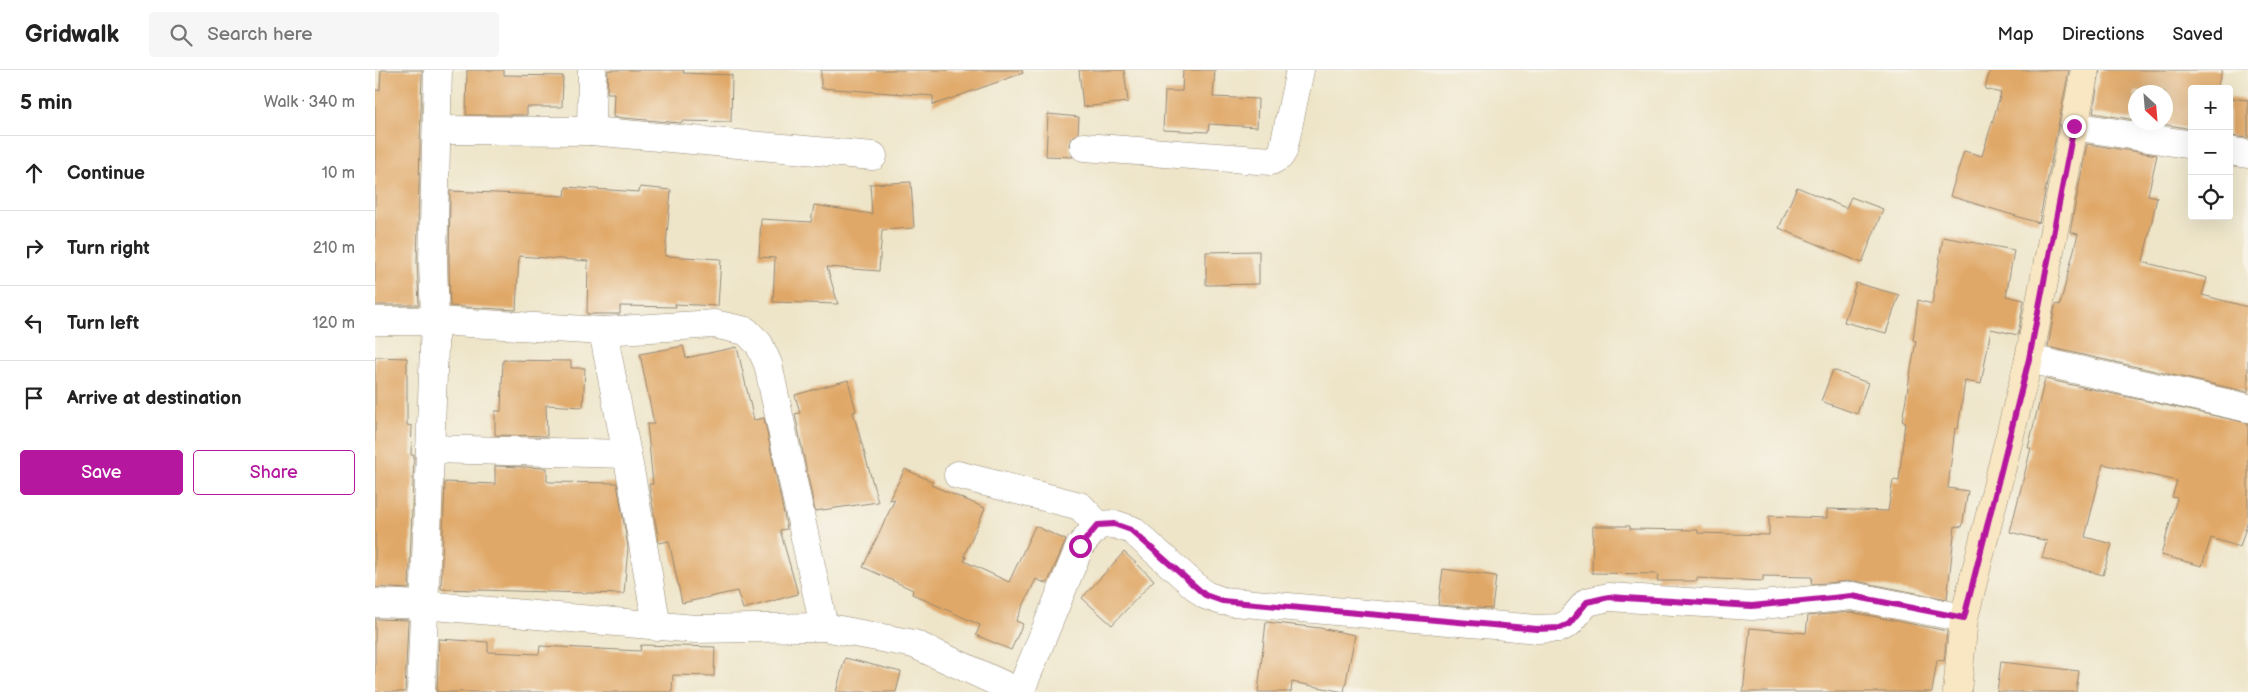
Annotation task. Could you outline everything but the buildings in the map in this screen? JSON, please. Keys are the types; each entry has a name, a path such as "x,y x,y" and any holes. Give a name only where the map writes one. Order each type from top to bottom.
{"street":[{"path":"421,692 435,320 433,262 438,70"},
{"path":"591,130 592,70"},
{"path":"1084,147 1271,161 1280,156 1283,151 1300,70"},
{"path":"1957,692 1964,618 2029,359 2085,70"},
{"path":"2074,126 2188,144"},
{"path":"437,130 591,130 873,156"},
{"path":"2233,152 2248,154"},
{"path":"375,321 435,320 603,331 714,324 747,331 759,344 768,364 824,627"},
{"path":"603,331 627,454 657,627"},
{"path":"2029,359 2248,408"},
{"path":"430,449 627,454"},
{"path":"958,474 1080,506 1098,525"},
{"path":"375,603 423,605 657,627 695,629 824,627 914,644 1020,692 1080,546 1098,525 1114,524 1131,530 1205,595 1222,601 1552,630 1569,624 1587,602 1609,597 1752,606 1852,596 1964,618"}],"route":[{"path":"1080,546 1098,525 1114,524 1131,530 1205,595 1222,601 1537,629 1552,630 1560,628 1569,624 1587,602 1609,597 1752,606 1852,596 1964,618 2029,359 2074,126"}]}
